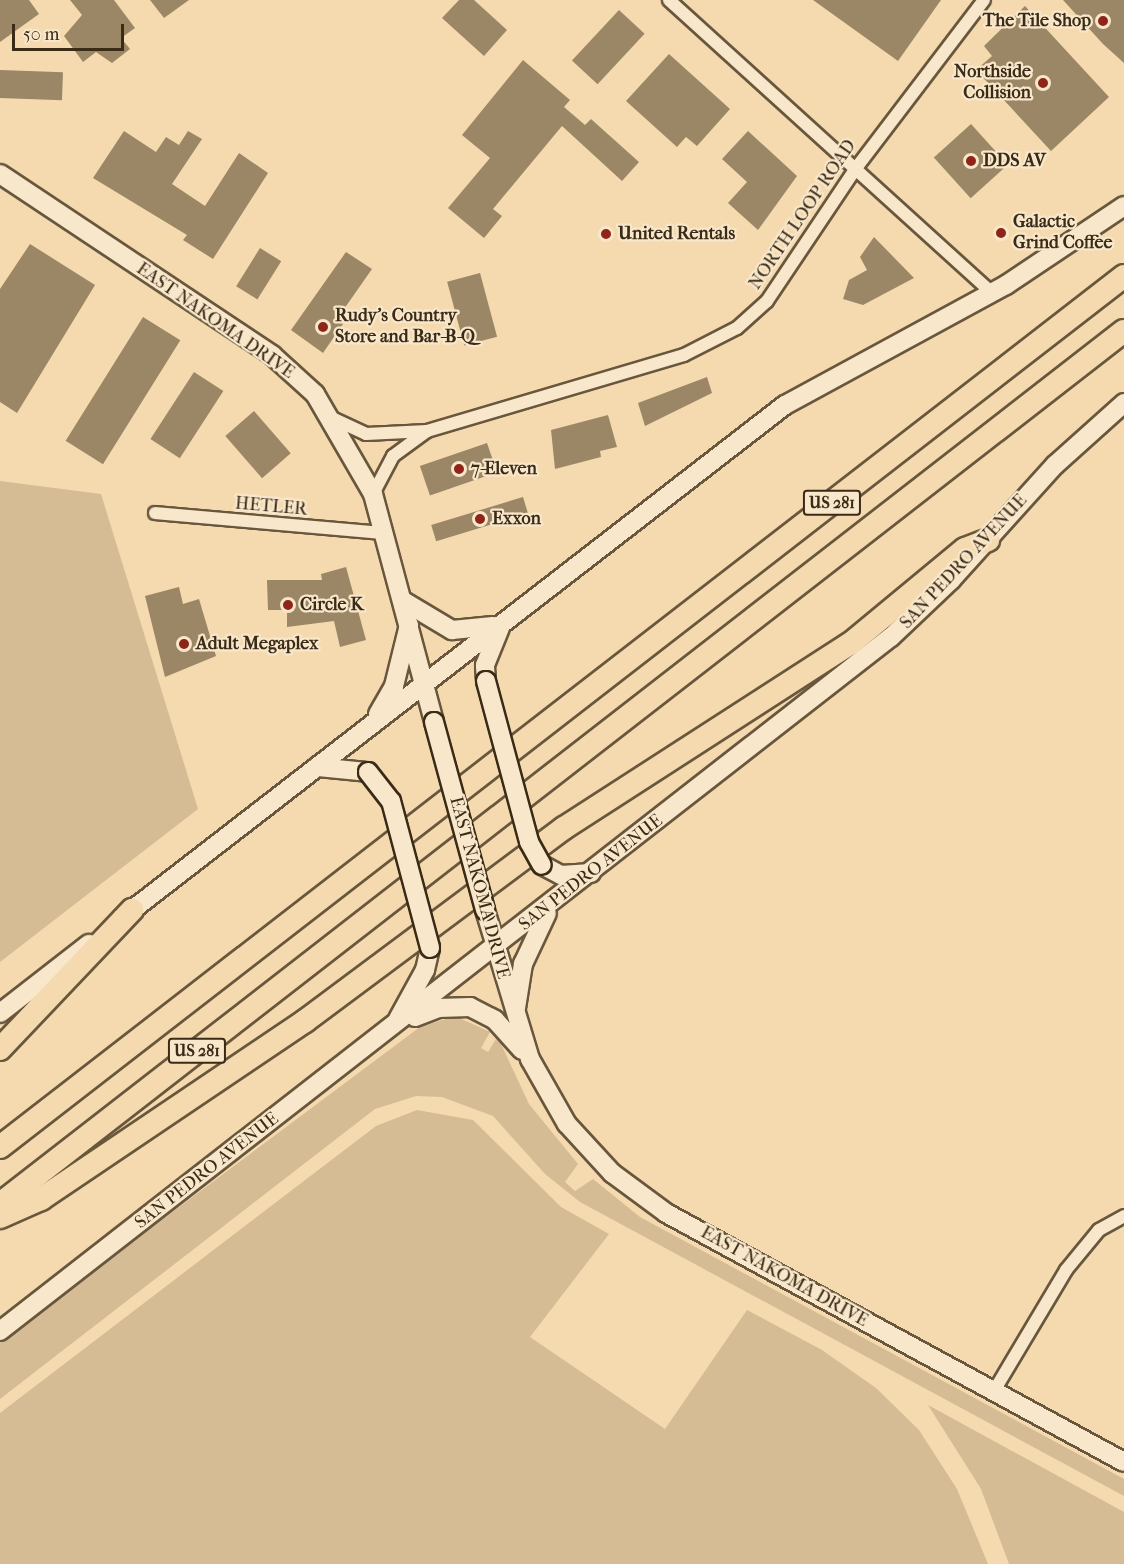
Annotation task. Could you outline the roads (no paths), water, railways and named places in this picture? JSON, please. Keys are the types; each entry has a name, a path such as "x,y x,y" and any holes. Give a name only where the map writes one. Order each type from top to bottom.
{"highway":[{"name":"US 281","path":"0,1147 1124,276"},
{"name":"US 281","path":"0,1204 1124,331"},
{"path":"0,1217 41,1199 305,1021 564,828 850,644 964,549 988,540"},
{"path":"0,1049 132,910"}],"main road":[{"name":"EAST NAKOMA DRIVE","path":"0,174 272,355 334,419 373,494 385,533 515,1019 530,1059 567,1124 638,1194 1124,1462"},
{"path":"0,1014 785,405 992,293 1124,206"},
{"name":"SAN PEDRO AVENUE","path":"0,1331 495,949 891,637 988,540 1055,465 1124,403"},
{"path":"405,602 452,630 471,632 502,623"},
{"path":"367,729 391,693 410,620"},
{"path":"502,623 488,654 486,681 529,842 542,865 561,875 591,873"},
{"path":"317,767 368,772 391,801 430,948 425,970 394,1026"},
{"path":"515,1019 526,956 555,901"},
{"path":"394,1026 438,1008 470,1007 501,1026 530,1059"}],"street":[{"path":"669,0 992,293"},
{"name":"NORTH LOOP ROAD","path":"334,419 366,434 427,430 684,355 720,339 767,301 856,168 984,0"},
{"name":"NORTH LOOP ROAD","path":"373,494 393,456 427,430"},
{"name":"HETLER","path":"155,513 385,533"},
{"path":"994,1391 1066,1270 1099,1230 1124,1216"}],"place":[{"name":"The Tile Shop","path":"1103,21"},
{"name":"Northside Collision","path":"1043,83"},
{"name":"DDS AV","path":"971,161"},
{"name":"Galactic Grind Coffee","path":"1001,233"},
{"name":"United Rentals","path":"606,234"},
{"name":"Rudy’s Country Store and Bar-B-Q","path":"323,327"},
{"name":"7-Eleven","path":"459,469"},
{"name":"Exxon","path":"480,519"},
{"name":"Circle K","path":"288,605"},
{"name":"Adult Megaplex","path":"184,644"}]}
